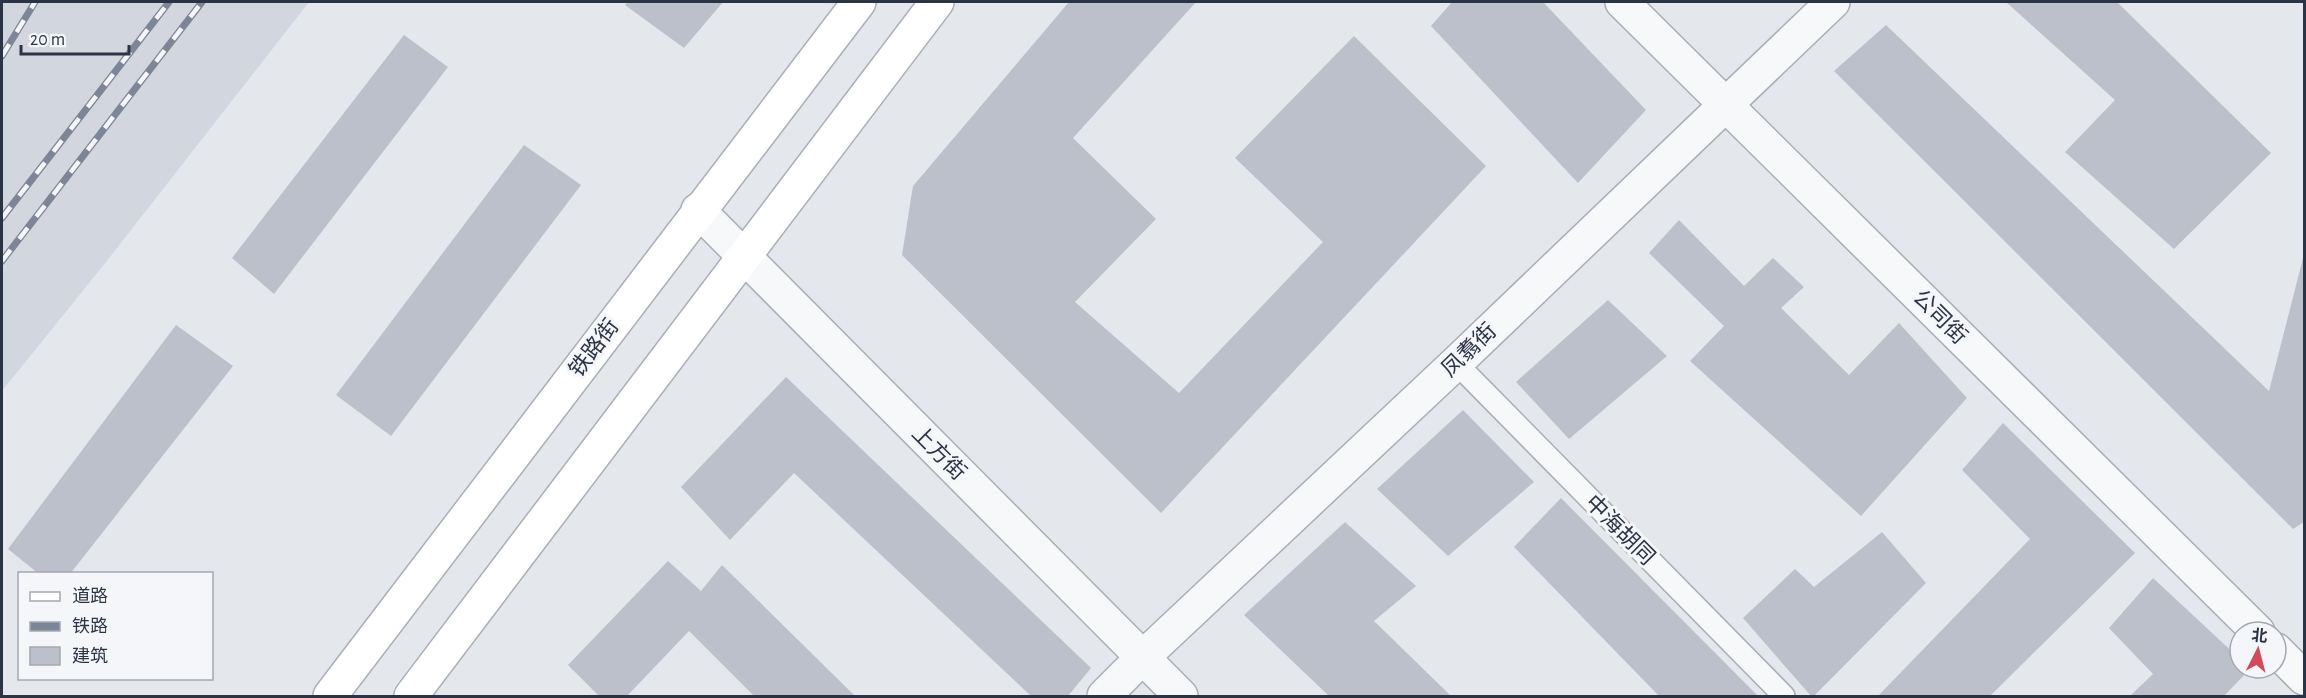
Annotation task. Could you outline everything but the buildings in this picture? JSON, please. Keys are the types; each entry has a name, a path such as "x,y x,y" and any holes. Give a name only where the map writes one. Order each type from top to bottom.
{"main road":[{"name":"铁路街","path":"330,696 698,210 859,2"},
{"path":"411,696 937,2"}],"street":[{"name":"公司街","path":"1622,2 2246,620"},
{"name":"凤翥街","path":"1104,696 1833,2"},
{"name":"上方街","path":"698,210 1181,696"},
{"path":"2288,662 2304,678"}],"lane":[{"name":"中海胡同","path":"1456,363 1784,696"}],"shaded area":[{"path":"2,2 309,2 2,391"}],"railway":[{"path":"2,56 35,2"},
{"path":"2,218 169,2"},
{"path":"2,261 202,2"}]}
